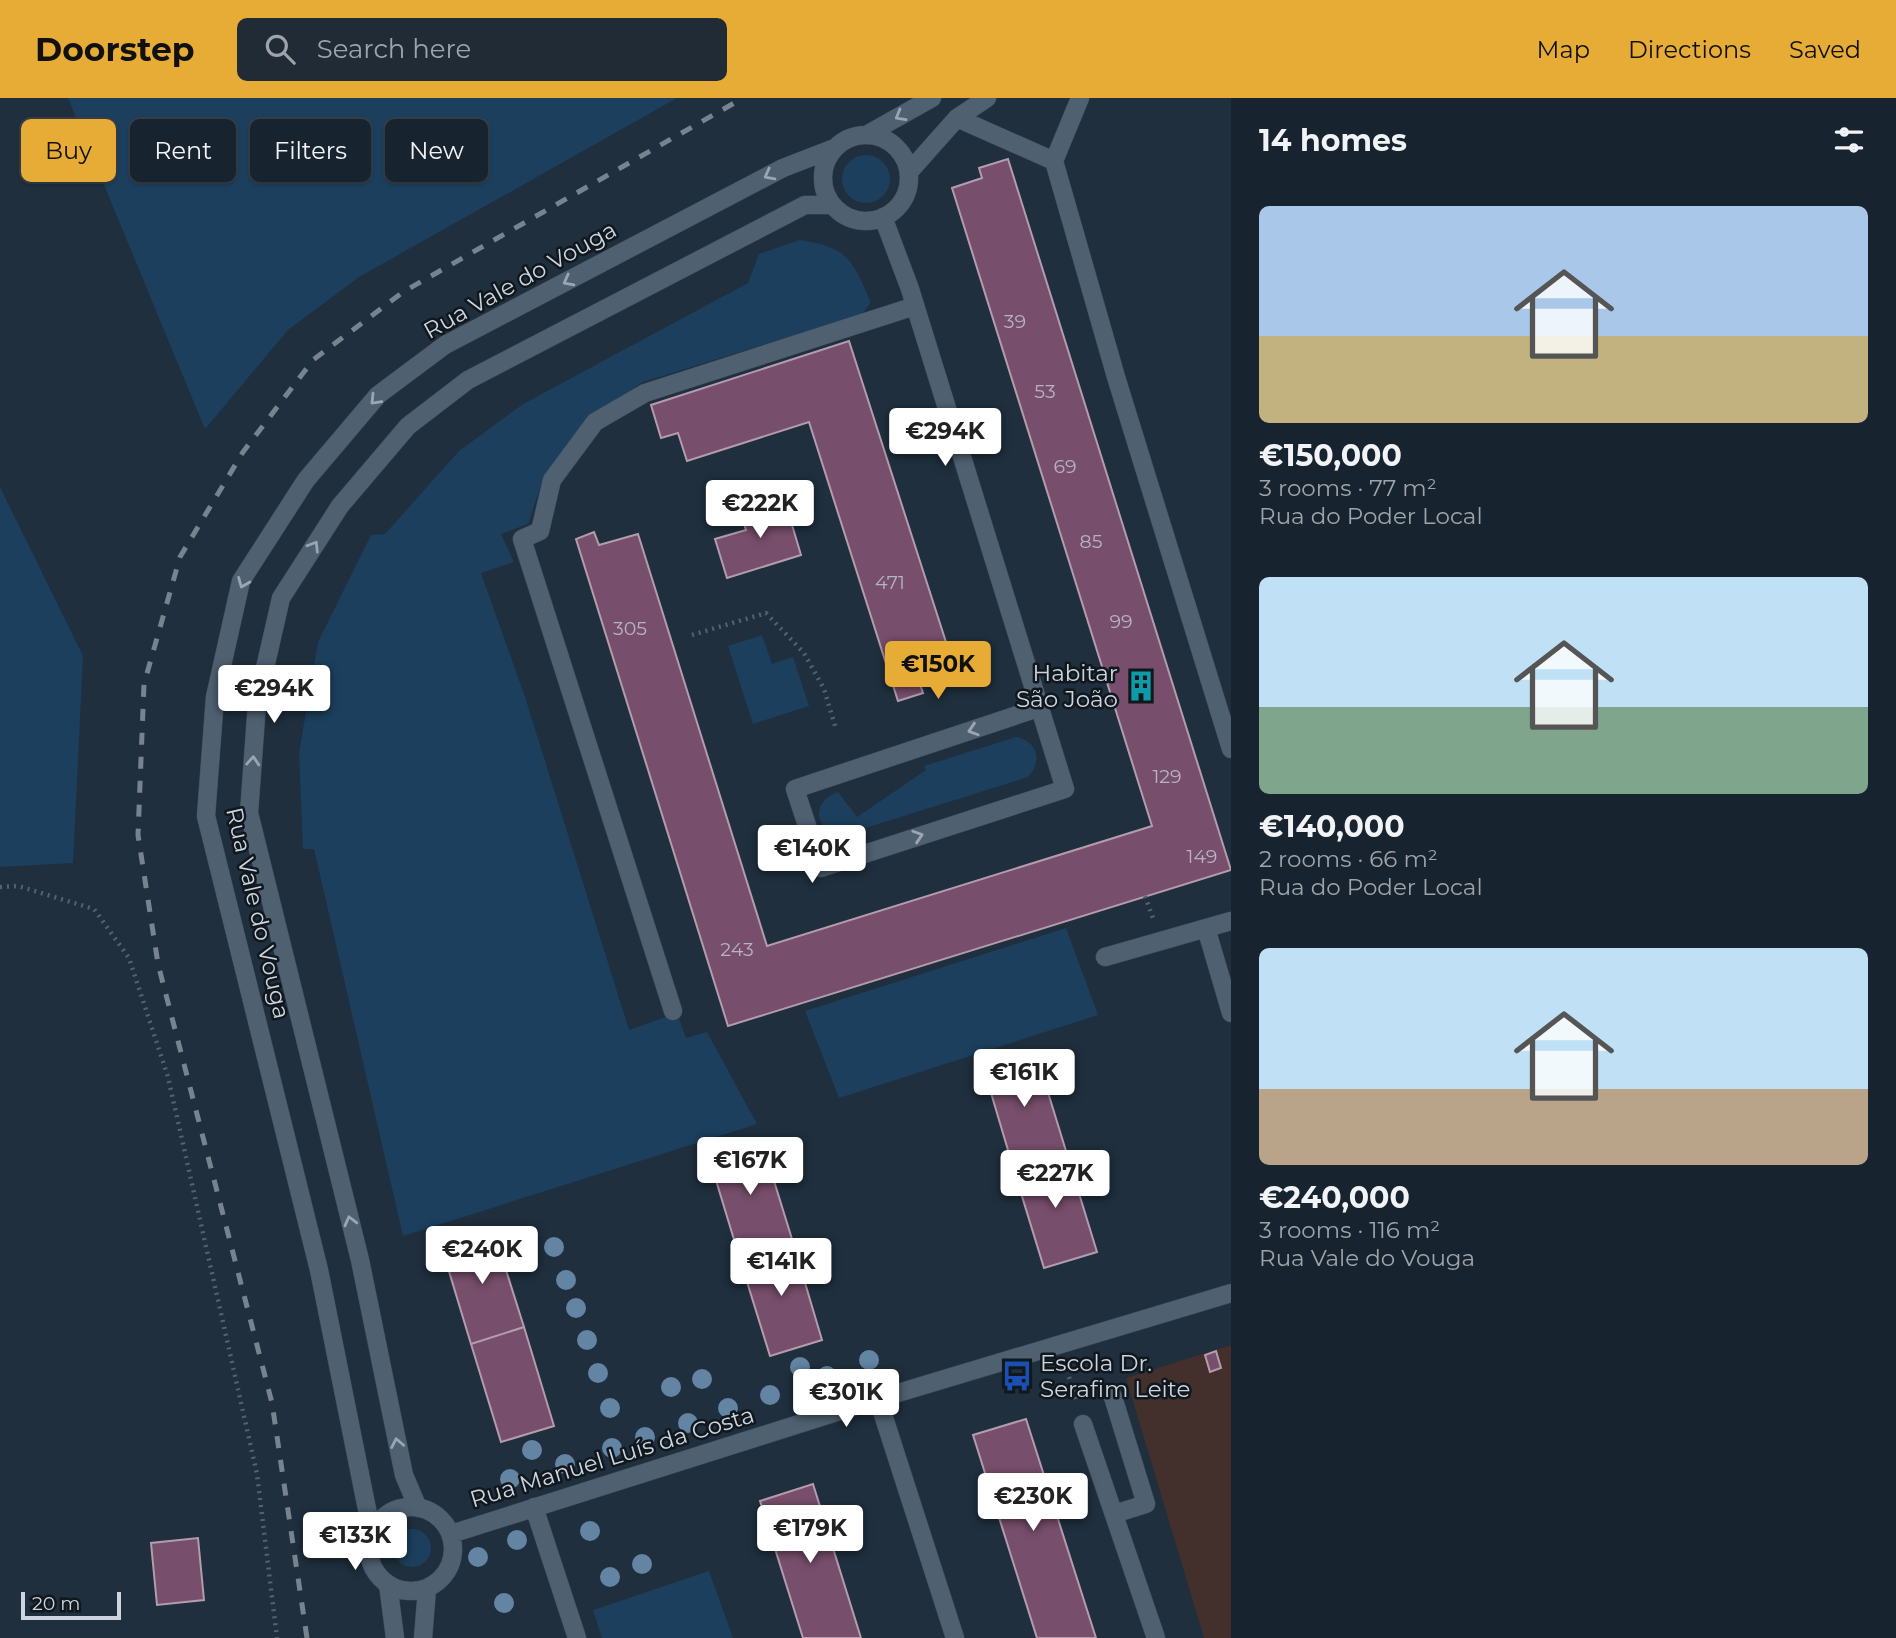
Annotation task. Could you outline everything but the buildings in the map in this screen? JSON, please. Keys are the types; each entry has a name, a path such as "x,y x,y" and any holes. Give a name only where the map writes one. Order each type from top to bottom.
{"street":[{"name":"Rua Vale do Vouga","path":"395,1638 388,1584 378,1575 371,1562 369,1548 372,1534 319,1269 206,816 215,697 241,581 306,480 378,396 445,345 783,168 832,149 855,135 868,134 932,98"},
{"path":"909,172 957,118 986,98"},
{"path":"1080,98 1054,160 1116,377 1231,749"},
{"path":"957,118 1054,160"},
{"path":"832,149 822,173 822,185 832,205 840,213 861,221 883,217 901,204 906,194 909,172 900,152 892,143 868,134"},
{"name":"Rua Vale do Vouga","path":"418,1508 404,1475 360,1260 249,813 257,703 281,598 340,506 408,426 468,380 805,205 832,205"},
{"path":"883,217 915,306 1065,789 821,868 794,789 1038,708"},
{"path":"673,1011 522,538 540,531 552,480 595,422 645,393 915,306"},
{"path":"1105,957 1231,921"},
{"path":"1206,928 1231,1013"},
{"name":"Rua Manuel Luís da Costa","path":"451,1534 878,1399 1231,1293"},
{"path":"1113,1397 1146,1504 1114,1514"},
{"path":"878,1399 955,1638"},
{"path":"1083,1424 1156,1638"},
{"path":"534,1507 577,1638"},
{"path":"372,1534 390,1513 404,1508 418,1508 443,1522 451,1534 454,1547 447,1572 427,1588 400,1590 388,1584"},
{"path":"422,1638 427,1588"}],"path":[{"path":"692,635 766,612 804,653 824,689 836,730"},
{"path":"0,887 19,886 94,909 129,958 168,1077 257,1474 277,1638"}],"shaded area":[{"path":"68,98 677,98 359,277 288,330 205,429 103,182 116,182 116,119 77,119"},
{"path":"866,155 875,156 883,162 889,170 889,188 883,196 875,202 866,203 857,202 849,196 843,188 842,179 843,170 849,162 857,156"},
{"path":"800,240 829,247 847,258 871,302 862,314 643,382 590,417 544,476 528,524 501,534 514,562 481,573 525,697 629,1030 677,1013 686,1038 707,1032 757,1124 403,1236 314,849 303,849 299,753 318,642 371,535 385,534 459,451 523,404 748,283 759,254"},
{"path":"0,487 83,656 73,863 0,867"},
{"path":"762,635 772,664 793,657 809,706 753,724 728,646"},
{"path":"1016,737 1029,743 1036,752 1036,764 1028,777 840,836 831,832 821,821 820,808 830,796 838,792 857,817 926,770 924,766"},
{"path":"1066,928 1098,1015 839,1098 805,1011"},
{"path":"1231,1345 1231,1638 1204,1638 1126,1378"},
{"path":"412,1529 425,1535 431,1548 425,1561 412,1567 399,1561 393,1548 399,1535"},
{"path":"709,1571 733,1638 602,1638 593,1610"}],"railway":[{"path":"307,1638 272,1403 158,964 138,835 144,684 180,557 243,452 313,360 403,292 743,98"}],"place":[{"name":"Habitar São João","path":"1141,686"},
{"name":"Escola Dr. Serafim Leite","path":"1017,1376"}]}
